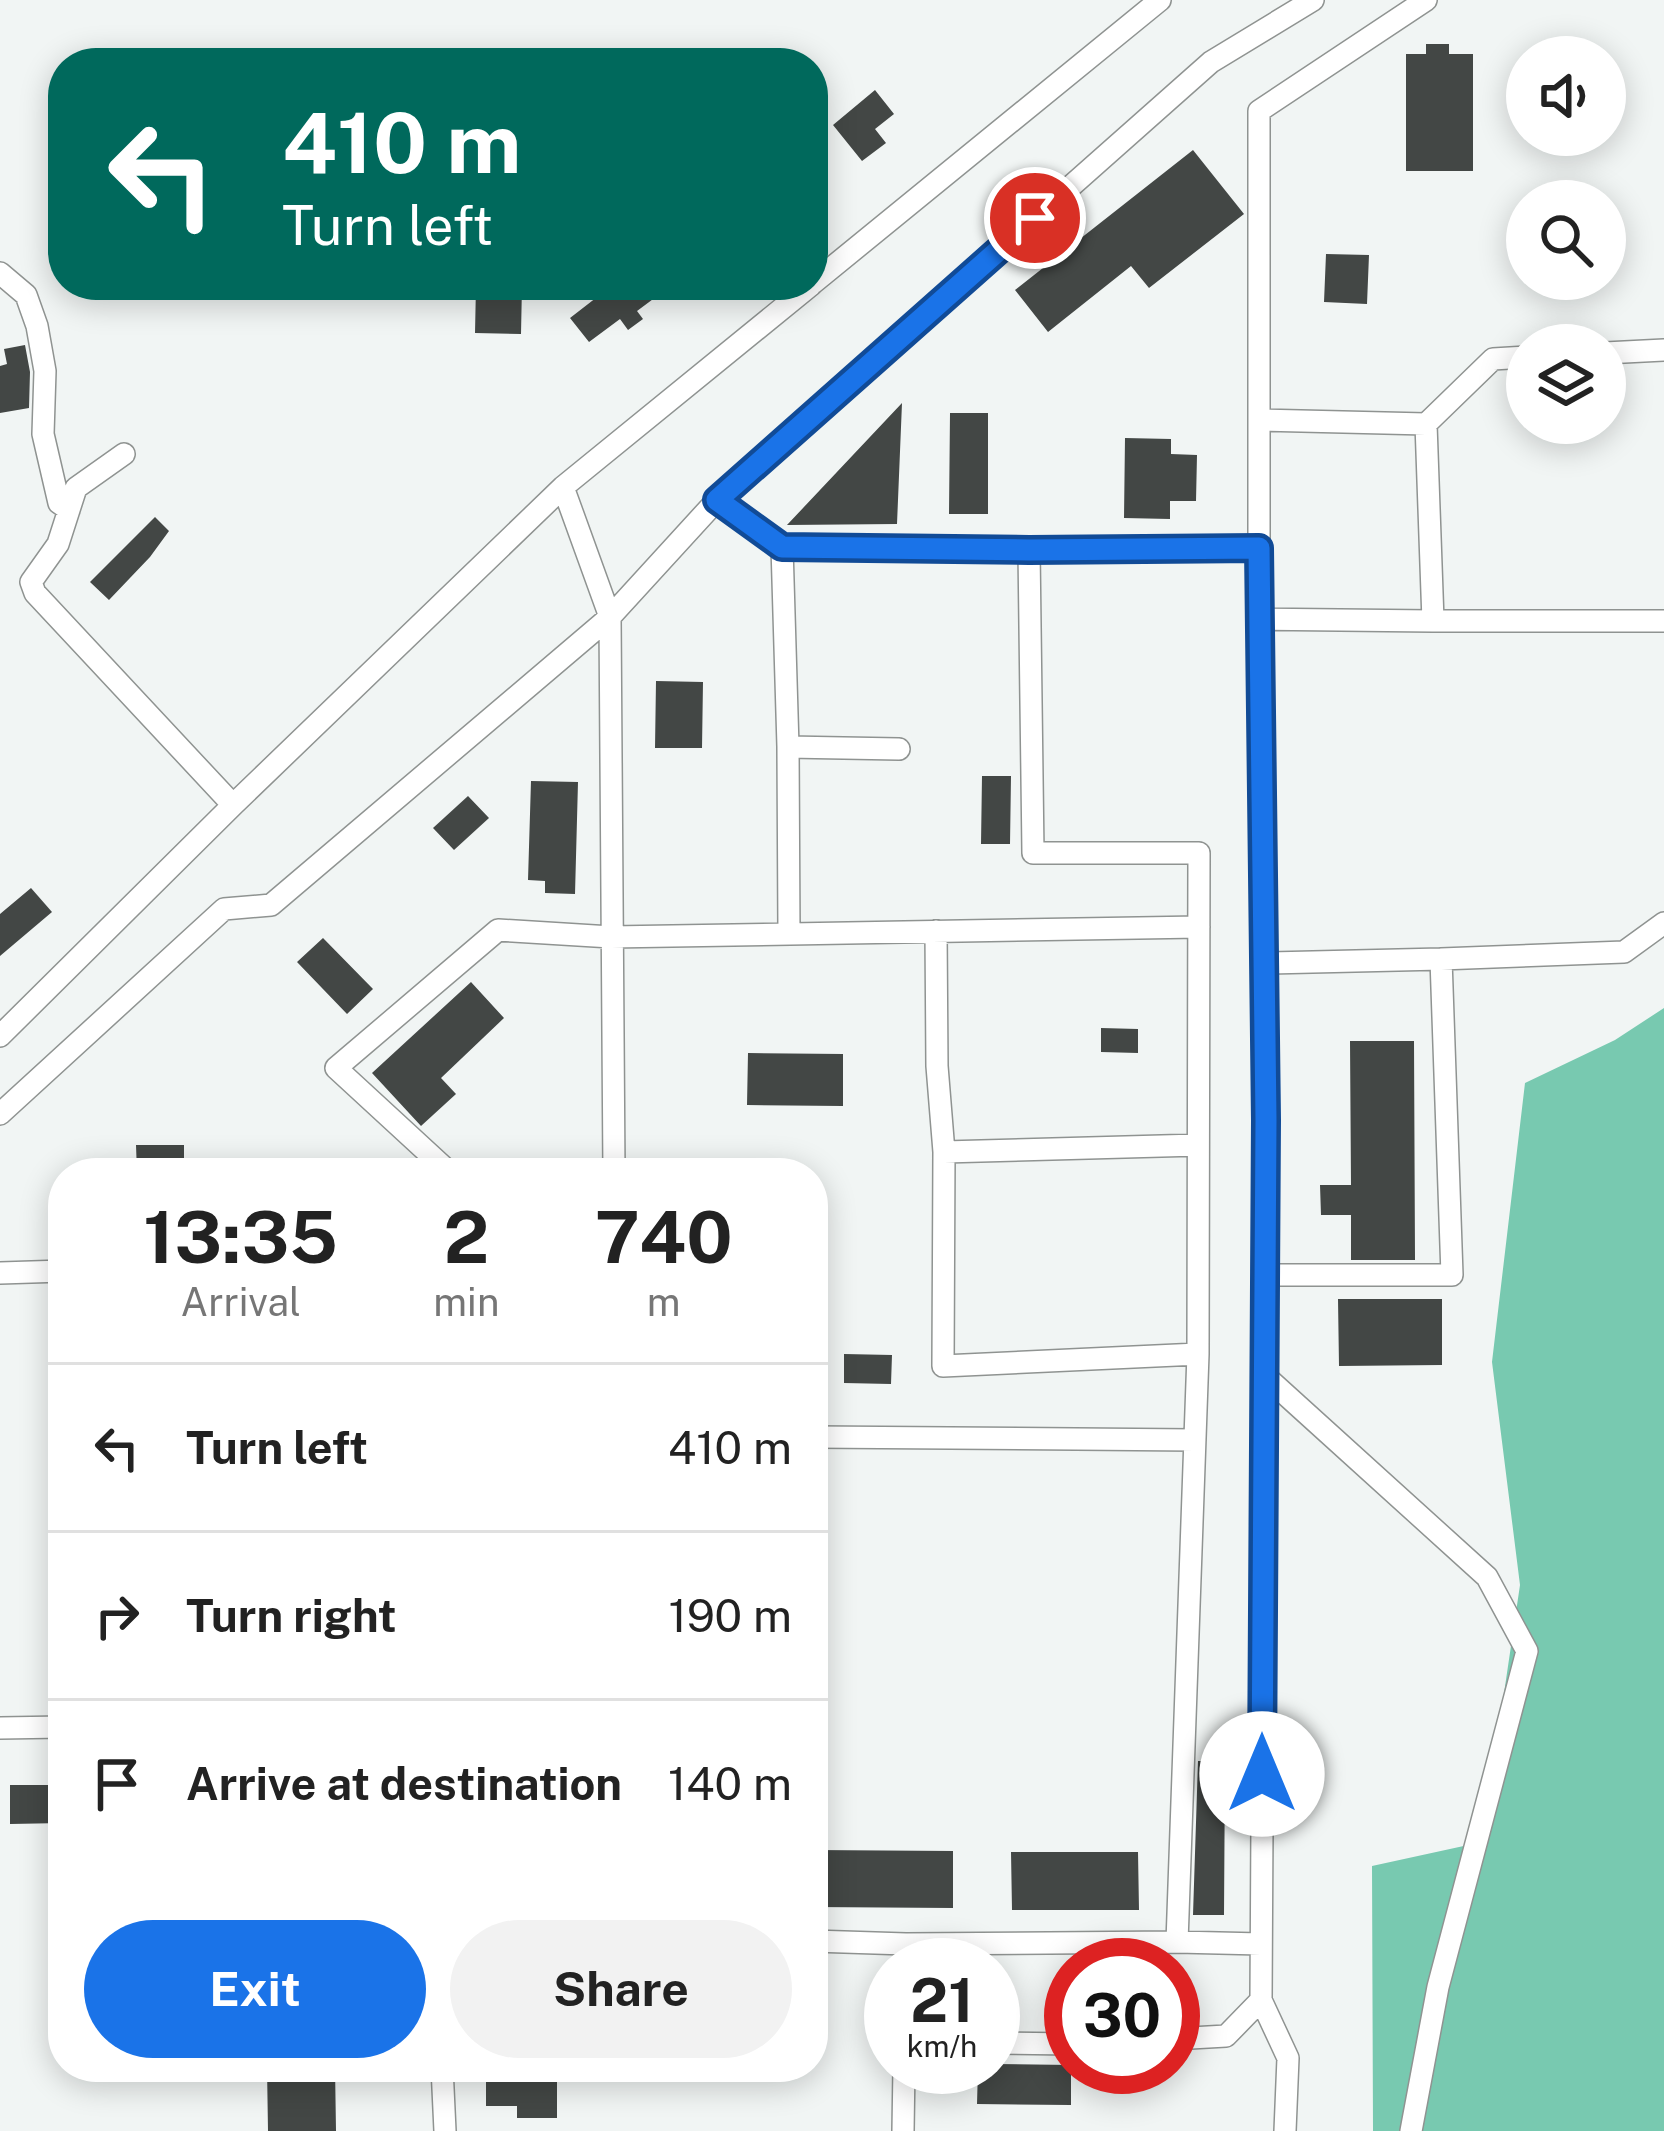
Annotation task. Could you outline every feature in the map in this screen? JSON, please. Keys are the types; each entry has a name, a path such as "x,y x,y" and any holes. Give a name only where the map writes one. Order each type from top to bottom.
{"street":[{"path":"828,271 1160,0"},
{"path":"0,1114 224,910 271,905 610,617 717,500 1211,62 1313,0"},
{"path":"1285,2131 1288,2058 1261,2000 1265,963 1259,111 1426,0"},
{"path":"0,273 26,295 37,326 45,371 43,434 59,502 68,510"},
{"path":"0,1036 563,487 792,300"},
{"path":"1626,352 1664,350"},
{"path":"1260,420 1426,424 1493,359 1506,358"},
{"path":"1426,424 1432,621"},
{"path":"124,454 76,488 58,544 31,581 35,593 233,805"},
{"path":"563,487 610,617 614,1158"},
{"path":"717,500 782,547 1259,548"},
{"path":"782,547 789,934"},
{"path":"1029,550 1033,853 1199,853 1198,1354 1177,1938"},
{"path":"1259,619 1664,621"},
{"path":"788,747 898,749"},
{"path":"1265,963 1624,952 1664,923"},
{"path":"434,1158 336,1067 498,930 611,937 1199,927"},
{"path":"936,931 937,1066 944,1152 943,1366 1198,1354"},
{"path":"1265,1275 1452,1275 1441,959"},
{"path":"944,1152 1198,1144"},
{"path":"0,1273 48,1271"},
{"path":"1264,1375 1487,1577 1527,1651 1438,1987 1411,2131"},
{"path":"828,1437 1195,1440"},
{"path":"0,1728 48,1727"},
{"path":"828,1943 864,1949"},
{"path":"1200,1943 1261,1944"},
{"path":"1200,2037 1226,2036 1261,2000"},
{"path":"443,2082 445,2131"},
{"path":"903,2131 904,2094"}],"green space":[{"path":"1664,1008 1664,2131 1373,2131 1372,1866 1482,1842 1520,1585 1492,1362 1525,1083 1615,1040"}],"building":[{"path":"1426,44 1449,44 1449,54 1473,54 1473,171 1406,171 1406,54 1426,54"},
{"path":"875,90 894,114 875,129 886,143 862,161 833,125"},
{"path":"1193,150 1244,214 1149,288 1131,266 1048,332 1015,290"},
{"path":"1326,254 1369,255 1367,304 1324,302"},
{"path":"476,300 522,300 521,334 475,333"},
{"path":"593,300 652,300 637,311 643,319 628,330 620,319 589,342 570,318"},
{"path":"25,345 29,408 0,413 0,366 7,364 4,349"},
{"path":"902,403 897,524 787,525"},
{"path":"950,413 988,413 988,514 949,514"},
{"path":"1125,438 1171,439 1171,454 1197,455 1196,501 1170,501 1170,519 1124,518"},
{"path":"155,517 169,531 109,600 90,582"},
{"path":"656,681 703,682 702,748 655,748"},
{"path":"982,776 1011,776 1010,844 981,844"},
{"path":"531,781 578,782 575,894 545,893 545,881 528,880"},
{"path":"468,796 489,818 454,850 433,828"},
{"path":"31,888 52,912 0,956 0,914"},
{"path":"323,938 373,989 347,1014 297,962"},
{"path":"471,982 504,1018 441,1078 456,1094 421,1126 372,1073"},
{"path":"1101,1028 1138,1029 1138,1053 1101,1052"},
{"path":"1350,1041 1414,1041 1415,1260 1351,1260 1351,1215 1321,1215 1320,1185 1351,1185"},
{"path":"748,1053 843,1054 843,1106 747,1105"},
{"path":"136,1145 184,1145 184,1158 136,1158"},
{"path":"1338,1299 1442,1299 1442,1365 1339,1366"},
{"path":"844,1354 892,1355 891,1384 844,1383"},
{"path":"1198,1761 1225,1761 1224,1915 1193,1915"},
{"path":"10,1785 48,1785 48,1823 10,1824"},
{"path":"828,1850 953,1851 953,1908 828,1907"},
{"path":"1011,1852 1138,1852 1139,1910 1012,1910"},
{"path":"1020,2064 1044,2065 1044,2094 1071,2094 1071,2105 977,2104 977,2094 1020,2094"},
{"path":"267,2082 335,2082 336,2131 268,2131"},
{"path":"486,2082 557,2082 557,2118 517,2118 517,2106 486,2106"}],"route":[{"path":"1035,218 717,500 782,547 1259,548 1266,1120 1262,1774"}]}
